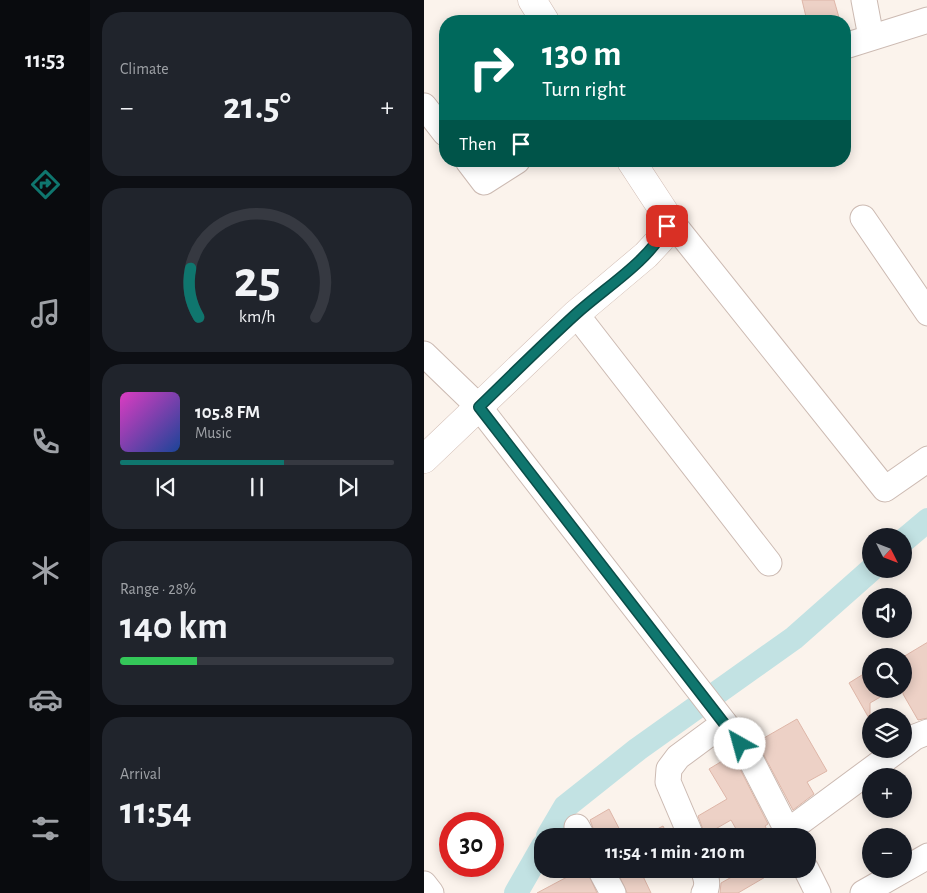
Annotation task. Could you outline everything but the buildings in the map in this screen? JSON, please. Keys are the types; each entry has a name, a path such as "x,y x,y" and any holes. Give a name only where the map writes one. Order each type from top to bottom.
{"main road":[{"path":"532,0 541,15"},
{"path":"424,459 576,314 646,255 660,240 667,226 667,216 635,167"}],"street":[{"path":"864,0 871,37"},
{"path":"851,44 927,20"},
{"path":"424,106 439,125"},
{"path":"473,167 484,182 508,167"},
{"path":"667,216 885,489 927,459"},
{"path":"863,218 927,313"},
{"path":"576,314 769,563"},
{"path":"424,354 479,407 712,708 751,760 786,828"},
{"path":"687,828 668,782 669,769 712,708"},
{"path":"912,739 927,732"},
{"path":"797,828 887,758"},
{"path":"863,893 927,856"},
{"path":"605,878 614,893"},
{"path":"704,893 707,889 707,878"},
{"path":"810,878 818,893"},
{"path":"424,884 431,893"}],"waterway":[{"path":"912,533 928,520"},
{"path":"553,828 565,807 638,749 794,638 862,578"},
{"path":"516,893 534,862"}],"route":[{"path":"667,226 660,240 646,255 576,314 479,407 740,744"}]}
